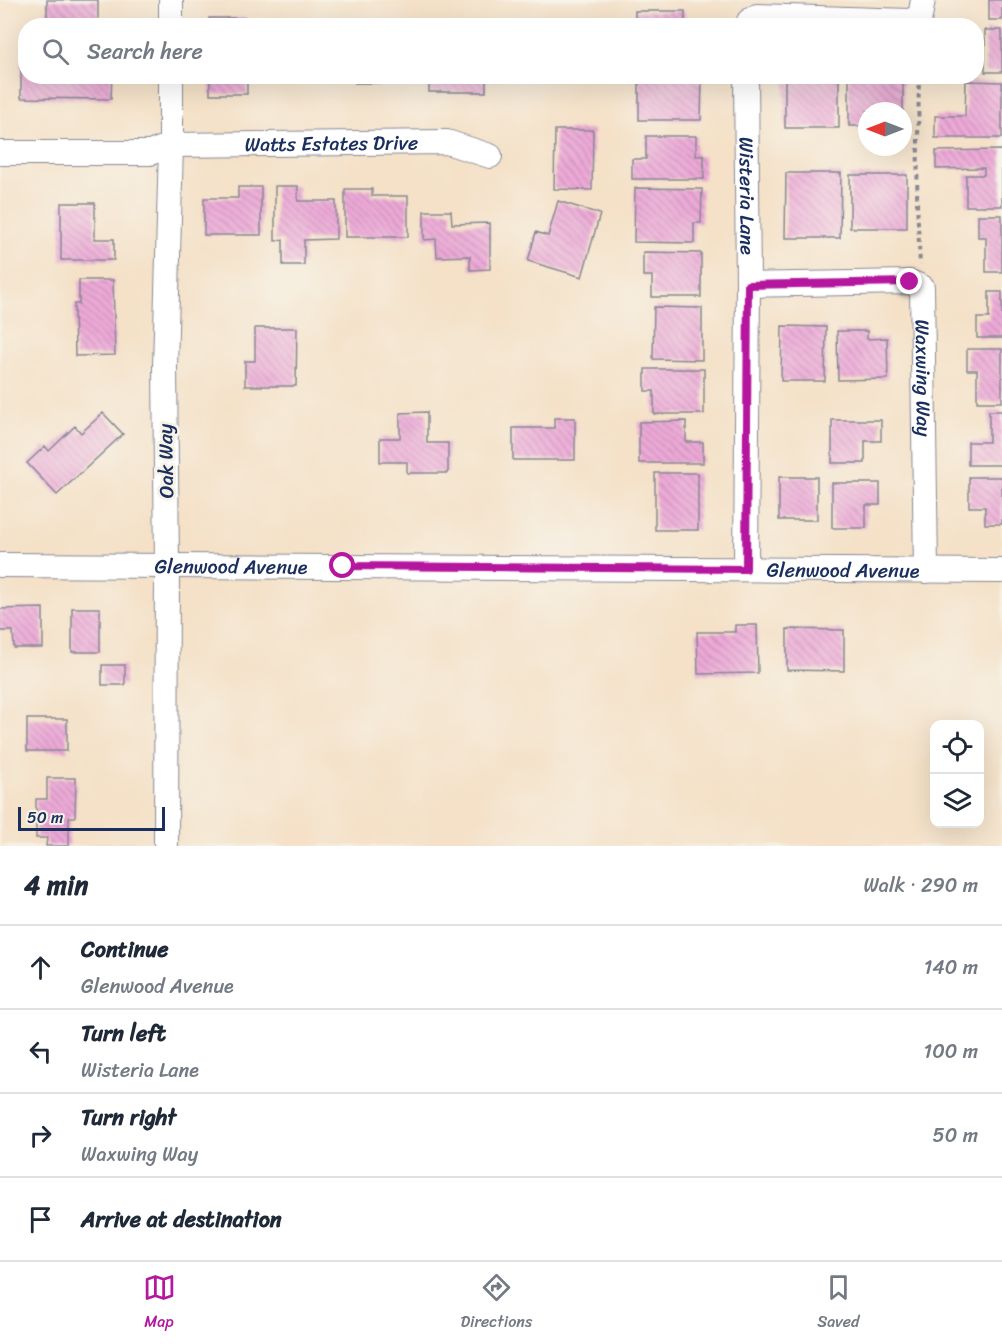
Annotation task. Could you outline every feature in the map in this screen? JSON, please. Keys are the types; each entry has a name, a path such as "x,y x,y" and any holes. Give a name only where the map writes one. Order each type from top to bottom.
{"street":[{"path":"171,0 171,18"},
{"path":"917,18 920,17 923,0"},
{"path":"754,18 757,16 818,18"},
{"name":"Oak Way","path":"166,846 168,565 165,366 171,84"},
{"name":"Wisteria Lane","path":"746,84 748,285 746,569"},
{"name":"Watts Estates Drive","path":"0,153 150,153 171,146 447,142 489,156"},
{"path":"748,285 910,282 922,287"},
{"name":"Waxwing Way","path":"922,287 926,571"},
{"name":"Glenwood Avenue","path":"0,565 1002,571"}],"path":[{"path":"919,84 917,203 922,287"}],"building":[{"path":"47,0 98,0 98,18 47,18"},
{"path":"989,0 1002,0 1002,20 989,20"},
{"path":"635,11 685,11 685,18 635,18"},
{"path":"985,30 1002,30 1002,72 985,72"},
{"path":"1002,82 1002,138 935,138 935,116 965,116 966,84"},
{"path":"21,84 112,84 111,99 21,98"},
{"path":"210,84 247,84 247,94 210,94"},
{"path":"429,84 486,84 486,92 429,92"},
{"path":"639,84 702,84 701,120 639,120"},
{"path":"785,84 839,84 839,128 785,128"},
{"path":"849,84 903,84 903,102 858,102 858,126 849,126"},
{"path":"555,130 593,130 592,190 554,189"},
{"path":"646,136 696,136 696,156 704,156 704,179 632,179 632,159 646,159"},
{"path":"1002,150 1002,206 966,206 966,175 984,175 984,168 936,169 936,151"},
{"path":"786,173 841,173 840,238 785,238"},
{"path":"850,175 907,175 907,228 850,228"},
{"path":"275,186 298,186 298,201 336,201 336,239 304,240 304,265 283,265 283,240 275,241"},
{"path":"238,187 261,187 261,235 204,235 204,198 238,198"},
{"path":"635,188 702,189 701,223 694,223 694,243 634,242"},
{"path":"345,189 372,189 372,196 408,196 408,237 345,237"},
{"path":"558,201 600,214 582,277 528,261 536,232 548,236"},
{"path":"61,203 95,203 95,239 114,239 114,260 61,260"},
{"path":"424,211 451,211 452,224 490,223 490,269 470,270 470,256 437,257 436,239 424,240"},
{"path":"978,215 1002,215 1002,272 986,272 986,237 978,237"},
{"path":"643,252 701,253 701,297 652,297 652,276 643,276"},
{"path":"79,280 113,280 115,355 75,356 74,304 79,304"},
{"path":"989,292 1002,292 1002,338 977,338 977,318 989,318"},
{"path":"654,307 702,308 702,360 653,359"},
{"path":"782,326 826,327 825,381 781,381"},
{"path":"255,328 297,328 296,386 245,386 245,361 255,361"},
{"path":"837,331 867,331 867,339 887,338 888,379 838,380"},
{"path":"967,349 1002,349 1002,402 977,402 977,370 967,370"},
{"path":"645,369 704,369 704,414 654,414 654,391 645,391"},
{"path":"989,411 1002,411 1002,465 968,465 968,442 989,442"},
{"path":"427,412 427,443 448,443 448,473 407,473 407,462 380,462 380,438 400,438 400,413"},
{"path":"103,413 123,434 57,495 27,463 45,446 49,451 75,426 81,433"},
{"path":"554,418 575,418 575,460 513,460 513,428 554,428"},
{"path":"832,420 881,420 881,441 865,441 865,463 832,463"},
{"path":"686,421 686,442 703,442 703,463 639,463 639,422"},
{"path":"655,473 698,473 698,530 655,530"},
{"path":"779,477 817,477 817,520 779,520"},
{"path":"969,477 1002,477 1002,524 985,524 985,507 969,507"},
{"path":"832,483 880,483 880,505 866,505 866,528 832,528"},
{"path":"43,608 43,648 14,648 13,631 0,631 0,609"},
{"path":"72,608 100,608 100,652 72,652"},
{"path":"735,625 757,625 758,673 698,674 697,632 735,632"},
{"path":"787,629 844,630 844,671 787,670"},
{"path":"102,665 125,665 125,685 102,685"},
{"path":"27,719 67,719 67,751 27,751"},
{"path":"47,778 76,778 75,817 69,817 69,846 46,846 47,838 36,838 36,799 47,799"}],"route":[{"path":"343,566 746,569 748,285 910,282"}]}
